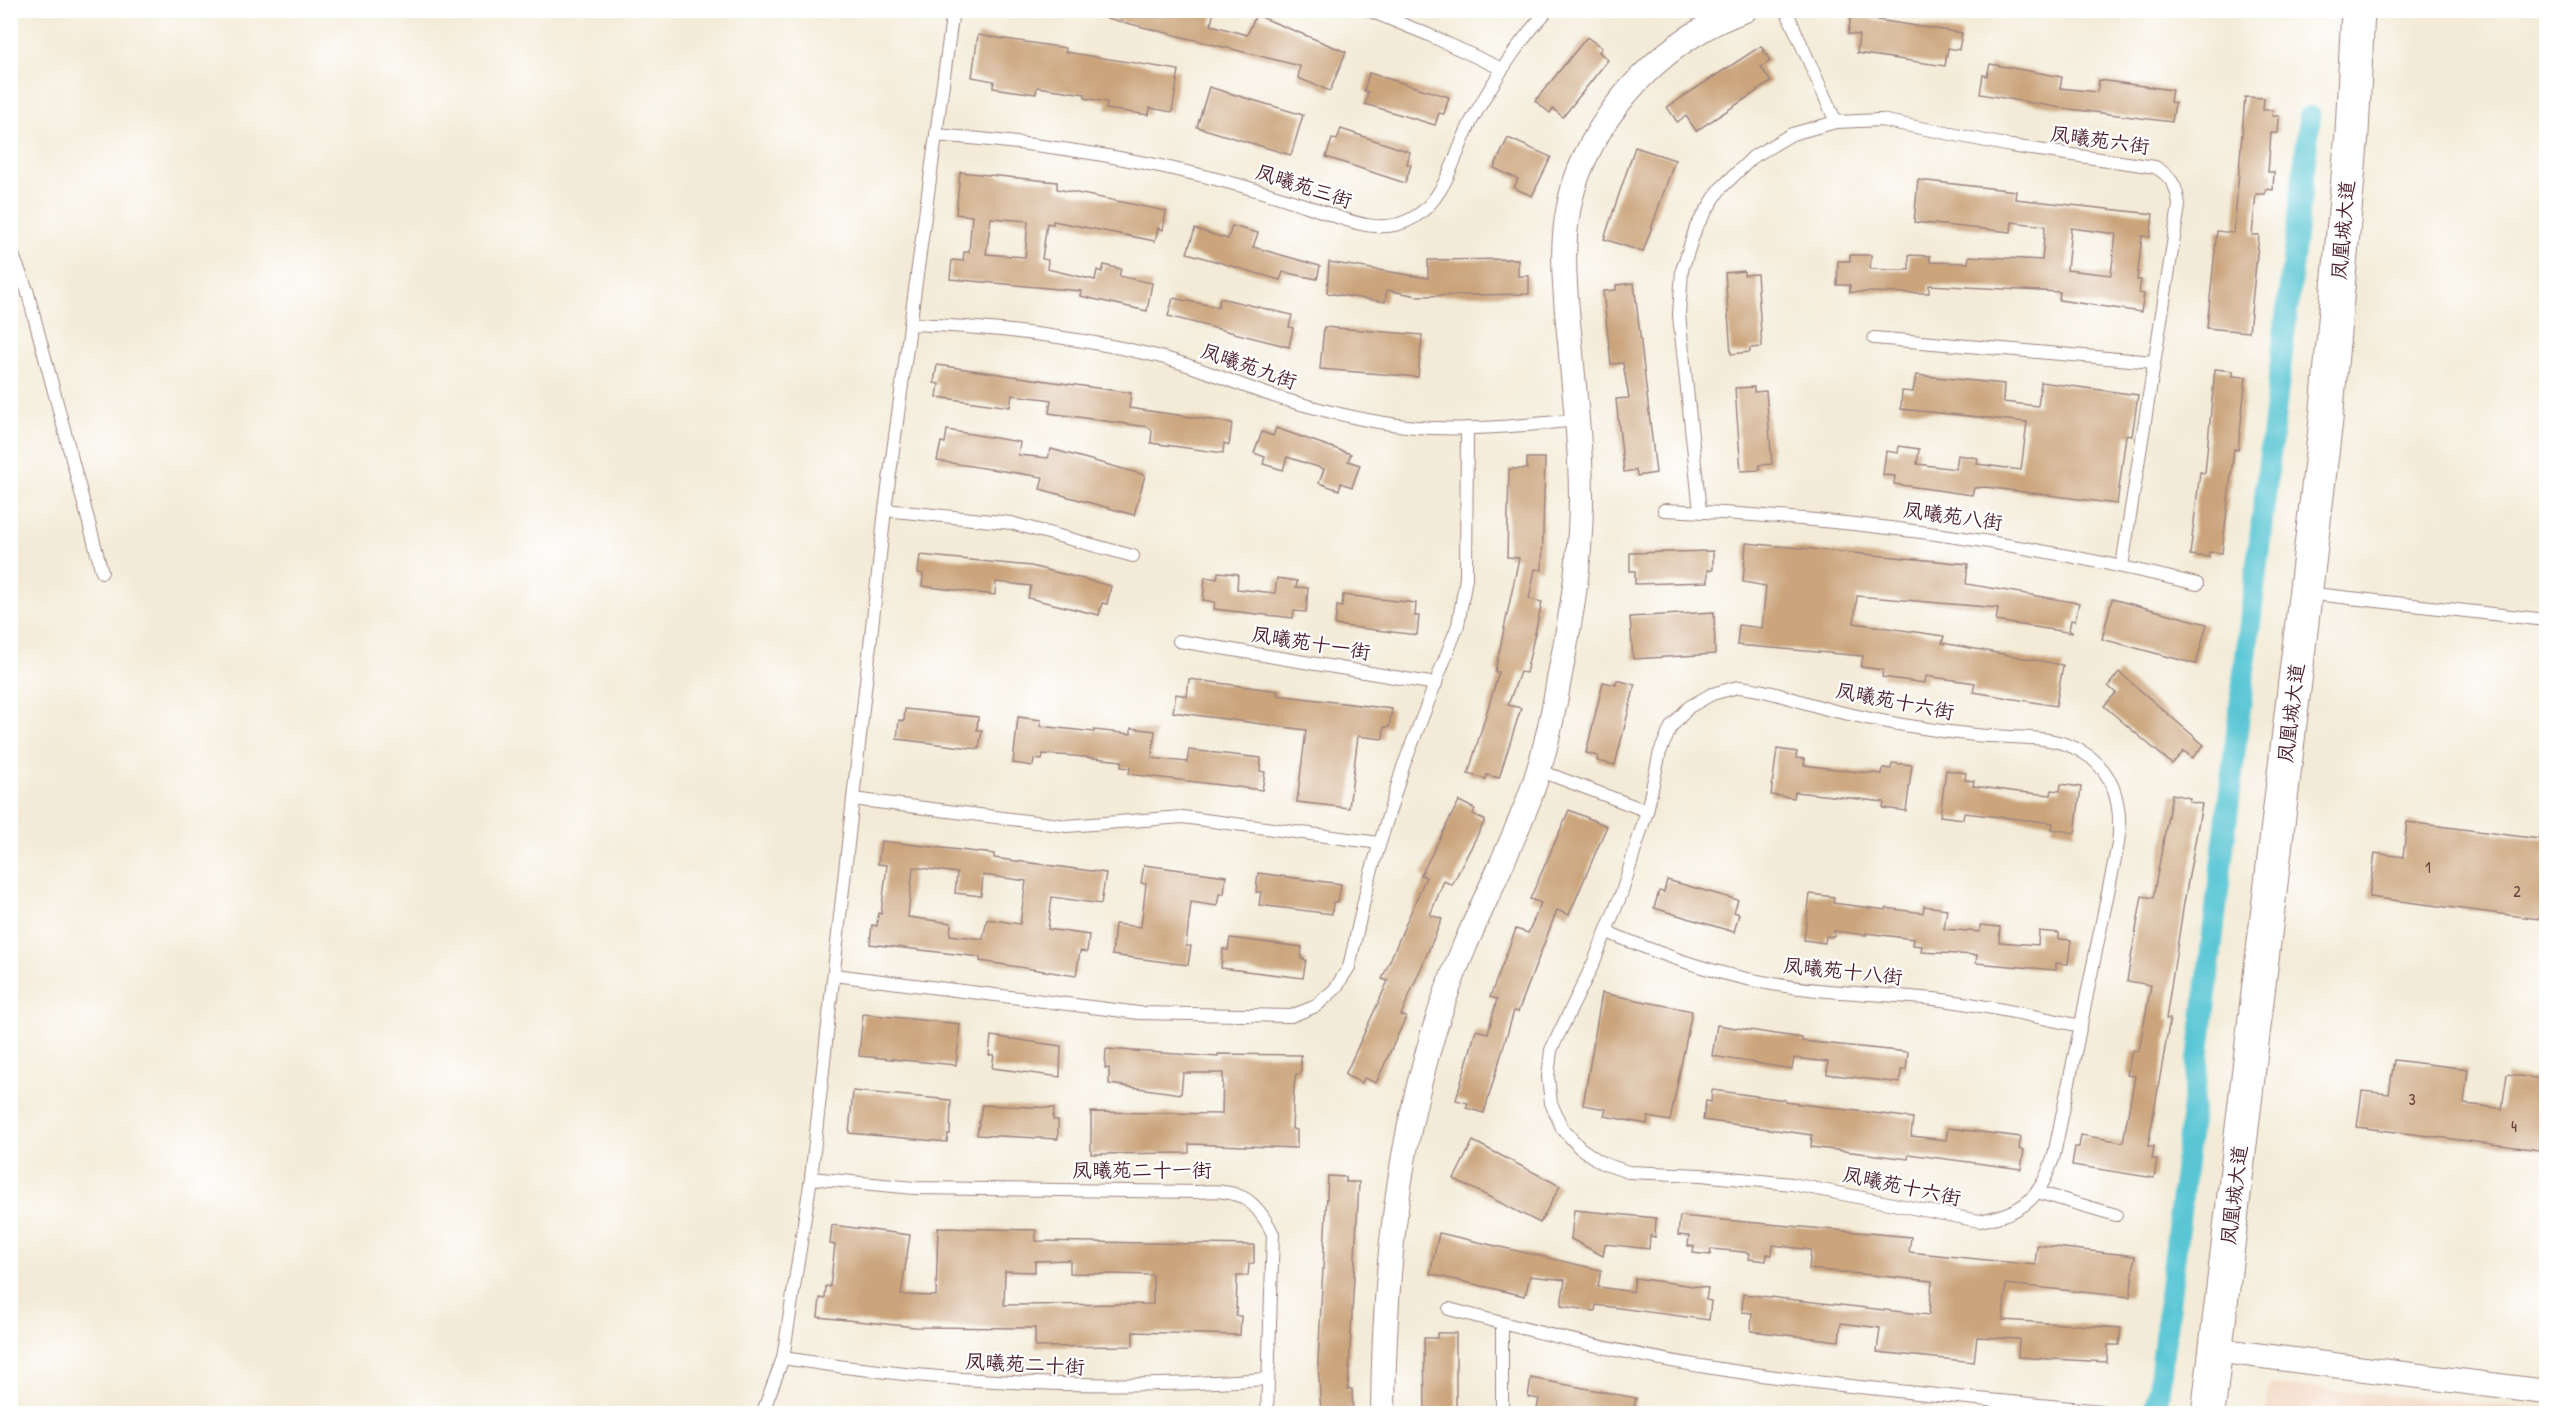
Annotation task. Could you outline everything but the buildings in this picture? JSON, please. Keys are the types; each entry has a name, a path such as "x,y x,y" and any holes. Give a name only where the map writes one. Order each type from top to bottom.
{"main road":[{"name":"凤凰城大道","path":"2208,1413 2326,420 2348,179 2358,10"}],"street":[{"path":"1383,1413 1384,1323 1393,1211 1417,1096 1441,1007 1530,797 1550,730 1573,605 1581,530 1577,420 1562,263 1568,210 1580,170 1603,126 1630,87 1670,52 1729,16 1745,10"},
{"path":"2215,1350 2547,1392"}],"lane":[{"path":"762,1413 783,1358 811,1178 885,510 953,10"},
{"path":"1368,10 1502,69"},
{"name":"凤曦苑三街","path":"936,135 1043,145 1115,156 1239,185 1359,224 1387,227 1413,218 1434,200 1471,120 1502,69 1548,10"},
{"path":"1700,511 1679,315 1682,270 1696,227 1720,189 1753,157 1792,134 1836,122 1786,10"},
{"name":"凤曦苑六街","path":"1836,122 1881,120 2011,146 2155,166 2169,175 2177,190 2178,206 2122,566"},
{"path":"10,248 27,290 102,572"},
{"name":"凤曦苑九街","path":"910,324 1004,329 1097,343 1218,374 1287,400 1358,418 1431,428 1504,428 1577,420"},
{"path":"1874,338 2154,362"},
{"path":"834,975 1139,1013 1291,1016 1316,1006 1335,989 1349,967 1379,843 1403,768 1458,625 1466,578 1467,428"},
{"path":"885,510 1011,523 1133,556"},
{"name":"凤曦苑八街","path":"1664,510 1818,518 1895,526 1982,539 2122,566 2197,584"},
{"path":"2306,593 2547,620"},
{"name":"凤曦苑十一街","path":"1179,641 1436,684"},
{"name":"凤曦苑十六街","path":"1738,687 1765,689 1790,699 1882,721 1976,735 2047,739 2070,745 2091,758 2107,775 2117,797 2121,820 2054,1155 2046,1181 2029,1202 2006,1216 1979,1221 1803,1186 1712,1176 1628,1172 1602,1163 1580,1148 1562,1128 1551,1103 1548,1077 1551,1050 1606,932 1647,811 1660,752 1671,727 1689,707 1712,694 1738,687"},
{"path":"1538,770 1647,811"},
{"path":"853,799 1067,826 1182,817 1379,843"},
{"name":"凤曦苑十八街","path":"1606,932 1657,953 1709,970 1762,982 1816,990 1942,1000 2012,1011 2081,1026"},
{"name":"凤曦苑二十一街","path":"811,1178 914,1188 1197,1192 1221,1190 1244,1197 1262,1212 1273,1234 1266,1379 1267,1413"},
{"path":"2037,1192 2116,1215"},
{"path":"1449,1309 1612,1349 1694,1365 2008,1407 2101,1411"},
{"path":"1502,1323 1502,1413"},
{"name":"凤曦苑二十街","path":"783,1358 869,1372 1010,1384 1146,1386 1266,1379"}],"shaded area":[{"path":"2269,1384 2515,1407 2530,1413 2266,1413"}],"waterway":[{"path":"2156,1414 2310,117"}]}
